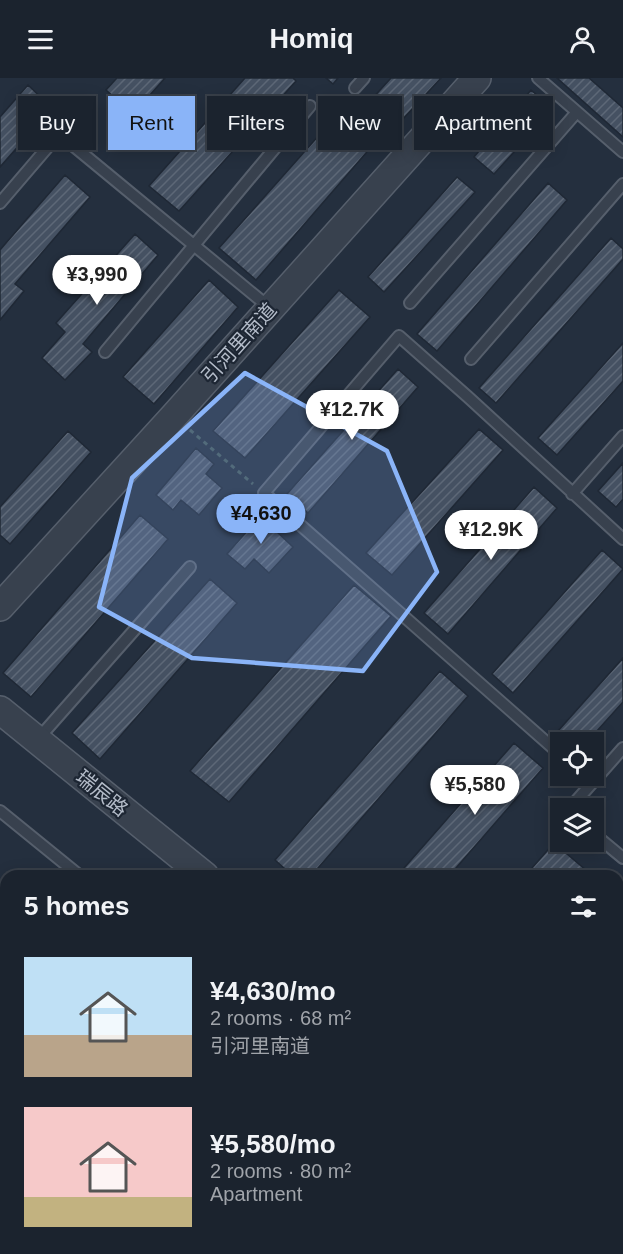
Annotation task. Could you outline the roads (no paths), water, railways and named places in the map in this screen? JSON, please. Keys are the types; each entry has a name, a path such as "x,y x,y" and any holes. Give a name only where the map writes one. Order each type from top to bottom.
{"street":[{"name":"引河里南道","path":"0,607 477,78"},
{"name":"瑞辰路","path":"0,710 34,743 183,870"},
{"name":"瑞辰路","path":"0,720 34,743 197,870"}],"lane":[{"path":"355,88 364,78"},
{"path":"538,78 623,152"},
{"path":"105,352 310,106"},
{"path":"410,303 577,112"},
{"path":"0,203 59,134 271,308"},
{"path":"471,359 623,184"},
{"path":"550,745 264,493 399,336 623,539"},
{"path":"572,494 623,436"},
{"path":"34,743 190,567"},
{"path":"604,765 623,748"},
{"path":"0,811 73,870"},
{"path":"604,842 623,858"}]}
